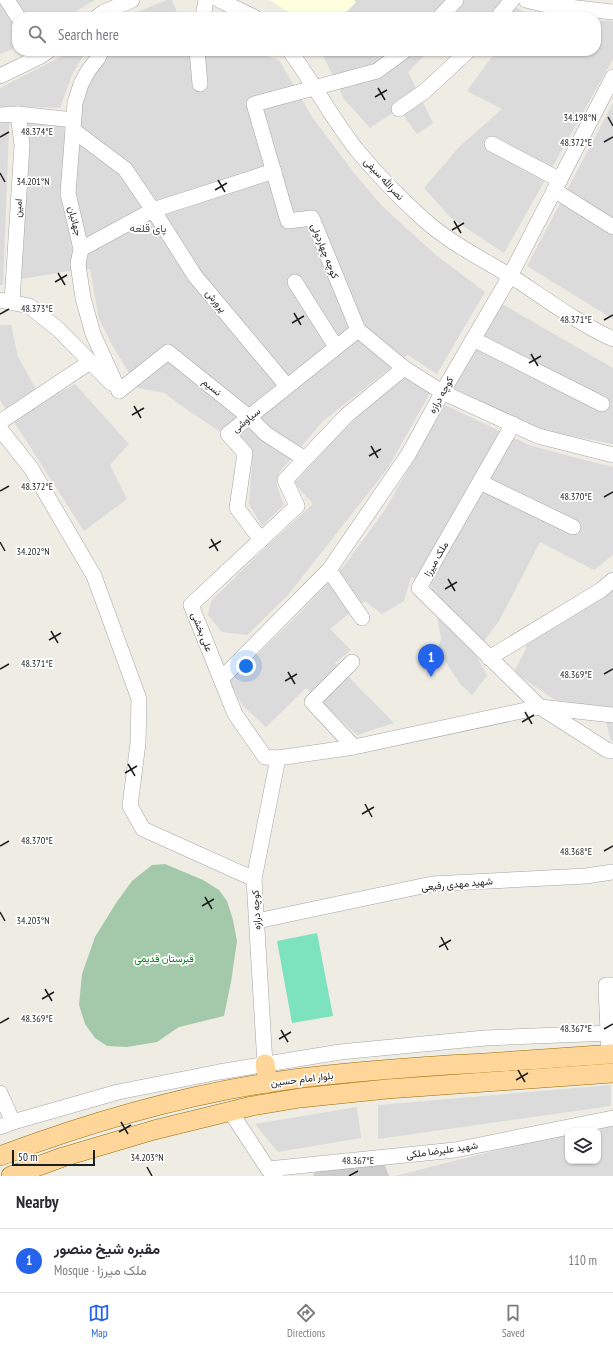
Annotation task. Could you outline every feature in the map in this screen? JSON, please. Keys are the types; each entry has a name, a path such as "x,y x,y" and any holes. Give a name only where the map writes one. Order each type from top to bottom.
{"main road":[{"name":"بلوار امام حسین","path":"0,1156 49,1138 189,1098 266,1073 295,1078 383,1070 612,1060"},
{"name":"بلوار امام حسین","path":"11,1176 78,1152 154,1130 230,1111 300,1098 387,1089 612,1060"}],"street":[{"path":"7,0 15,12"},
{"path":"100,10 132,0"},
{"path":"204,12 206,0"},
{"path":"219,0 244,12"},
{"path":"445,12 456,0"},
{"path":"502,12 512,0"},
{"path":"526,0 542,4 613,12"},
{"path":"0,76 36,56"},
{"name":"جهانیان","path":"99,56 81,84 76,103 68,193 81,249 78,264 83,298 93,334 119,391"},
{"path":"197,56 200,84"},
{"name":"نصرالله سیفی","path":"293,56 356,148 373,168 422,218 446,237 595,331 613,339"},
{"path":"314,88 377,71 397,56"},
{"path":"399,109 425,91 463,56"},
{"name":"کوچه درازه","path":"220,679 329,570 408,456 442,392 510,276 613,77"},
{"name":"کوچه چهاردولی","path":"314,88 254,104 288,220 312,218 358,330"},
{"path":"0,116 18,114 74,125"},
{"name":"امین","path":"6,301 22,145 18,114"},
{"name":"پرورش","path":"74,125 125,169 195,276 288,386"},
{"path":"492,144 557,185 613,227"},
{"path":"81,249 153,210 274,171"},
{"path":"295,282 336,347"},
{"path":"6,301 29,306 58,329 119,391"},
{"path":"358,330 404,368 442,392 538,436 613,455"},
{"name":"سیاوشی","path":"261,540 237,508 245,453 228,434 358,330"},
{"path":"473,339 602,404"},
{"name":"نسیم","path":"119,391 168,352 249,417 266,434 305,459"},
{"path":"0,422 90,362"},
{"path":"305,459 347,415 404,368"},
{"name":"ملک میرزا","path":"513,424 419,588 540,707 607,750 613,751"},
{"path":"0,429 31,468 94,576 139,699 138,743 130,806 143,829 254,879"},
{"name":"علی بخشی","path":"278,758 265,757 235,714 191,605 297,506 285,480 305,459"},
{"path":"480,482 573,527"},
{"path":"329,570 362,618"},
{"path":"489,658 601,590 613,580"},
{"path":"352,662 312,702 354,747"},
{"path":"278,758 354,747 540,707 613,715"},
{"name":"کوچه درازه","path":"266,1073 254,879 278,758"},
{"name":"شهید مهدی رفیعی","path":"257,921 432,884 586,876 613,872"},
{"path":"612,1060 606,985 613,985"},
{"path":"0,1093 6,1124 118,1092 219,1072 266,1073 340,1052 485,1038 610,1034"},
{"path":"230,1111 273,1173"},
{"name":"شهید علیرضا ملکی","path":"273,1173 455,1150 613,1118"}],"shaded area":[{"path":"0,0 95,0 75,12 12,12 12,49 0,54"},
{"path":"167,0 172,0 177,12 137,12"},
{"path":"270,0 354,0 356,2 346,12 288,12"},
{"path":"354,0 503,0 524,12 346,12 356,2"},
{"path":"601,20 613,21 613,59 504,253 451,218 424,188 459,147 502,109 467,91 492,56 601,56"},
{"path":"62,56 83,56 72,75 60,108 10,106 3,285 0,285 0,88"},
{"path":"103,56 267,56 279,60 312,117 354,173 383,207 436,255 485,292 437,374 408,355 322,422 279,473 277,486 284,505 262,526 249,504 252,463 219,431 164,393 138,388 111,343 99,319 90,269 21,279 26,121 80,126 82,108 87,87"},
{"path":"323,56 424,56 408,72 433,123 417,134 399,109 370,128 344,99"},
{"path":"613,103 613,319 527,266"},
{"path":"502,304 613,368 613,444 541,430 452,387"},
{"path":"0,325 11,325 18,357 43,402 75,384 129,444 110,465 127,499 84,531 0,400"},
{"path":"404,377 430,393 388,468 288,595 247,635 222,632 208,615 211,601 268,545 313,504 294,483 344,429"},
{"path":"445,405 529,445 613,467 613,555 594,570 540,542 499,621 475,653 487,676 472,695 460,684 438,650 441,638 431,585 411,577 404,601 382,614 365,601 330,629 351,650 335,663 394,723 357,735 306,688 266,727 243,706 229,682 295,618 344,566 385,510"},
{"path":"613,588 613,741 611,741 602,707 555,700 514,672 526,649 528,626"},
{"path":"611,1085 611,1106 378,1139 378,1105"},
{"path":"357,1107 361,1138 278,1152 255,1124"},
{"path":"613,1122 613,1176 395,1176 565,1133 565,1164 601,1164 601,1128 586,1128"},
{"path":"385,1165 389,1176 313,1176 317,1168"}],"green space":[{"name":"قبرستان قدیمی","path":"165,864 203,880 219,890 227,901 233,920 237,941 224,1016 179,1027 157,1042 127,1047 107,1046 95,1038 85,1024 79,1005 82,974 95,937 116,903 132,881 152,865"},
{"path":"317,933 333,1016 292,1023 277,941"}],"place":[{"name":"مقبره شیخ منصور","path":"431,677"}],"district":[{"name":"پای قلعه","path":"148,228"}]}
